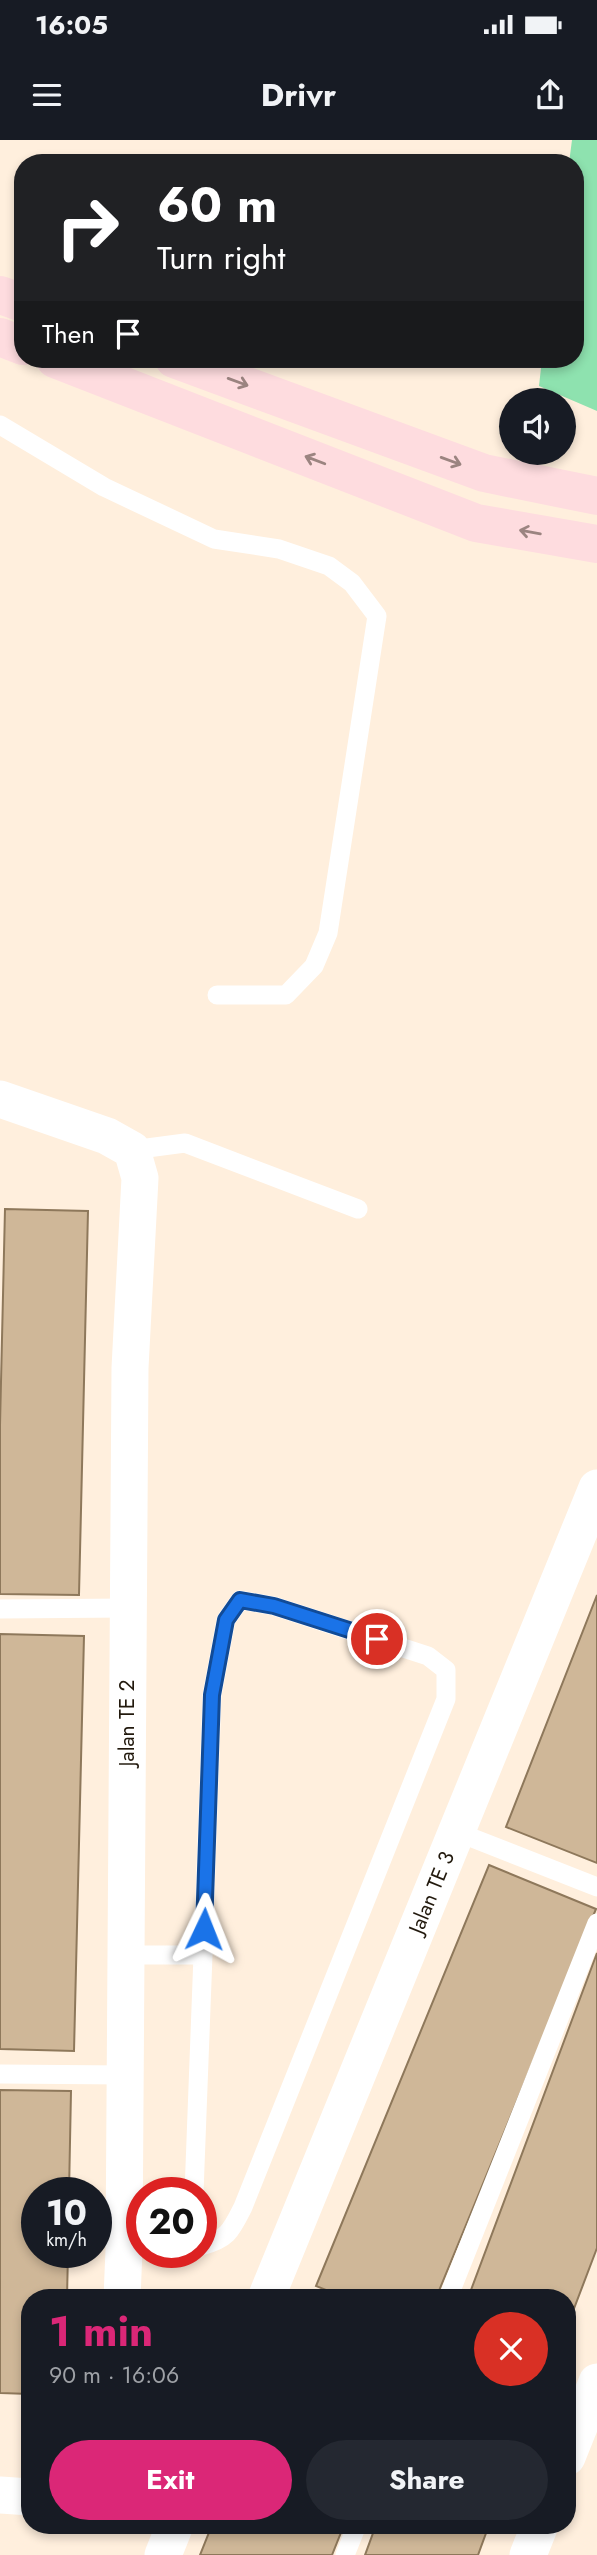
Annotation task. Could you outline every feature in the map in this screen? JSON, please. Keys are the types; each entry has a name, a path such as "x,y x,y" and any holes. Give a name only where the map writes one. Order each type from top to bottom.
{"street":[{"path":"78,368 476,523 597,544"},
{"path":"198,368 484,473 597,496"},
{"path":"0,1099 107,1136 132,1150"},
{"name":"Jalan TE 2","path":"130,2177 125,2075 130,1368 140,1178 132,1150"},
{"name":"Jalan TE 3","path":"275,2289 597,1488"},
{"name":"Jalan TE 2","path":"123,2289 128,2268"},
{"path":"578,2432 597,2382"},
{"path":"0,2495 21,2496"},
{"path":"163,2555 171,2534"},
{"path":"528,2555 536,2534"}],"lane":[{"path":"0,425 104,487 214,539 279,549 329,566 352,583 377,616 328,933 314,966 286,995 218,996"},
{"path":"132,1150 185,1143 358,1209"},
{"path":"195,2177 212,1695 226,1620 240,1600 274,1606 428,1656 446,1670 446,1699 243,2207 234,2226 222,2240 217,2241"},
{"path":"0,1609 128,1608"},
{"path":"457,1832 597,1887"},
{"path":"451,2289 597,1923"},
{"path":"126,1955 203,1955"},
{"path":"0,2074 125,2075"},
{"path":"345,2555 353,2534"}],"green space":[{"path":"572,140 597,140 597,411 576,402 576,388 539,386 541,368 584,368 584,154 570,154"}],"building":[{"path":"5,1209 88,1211 79,1595 0,1594 0,1425"},
{"path":"597,1595 597,1863 506,1827"},
{"path":"0,1634 84,1636 74,2051 0,2049"},
{"path":"489,1865 596,1909 440,2289 324,2289 316,2286"},
{"path":"597,1953 597,2248 576,2303 576,2289 471,2289"},
{"path":"0,2090 71,2091 69,2177 21,2177 21,2268 68,2268 67,2289 21,2289 21,2394 0,2393"},
{"path":"208,2534 340,2534 332,2555 200,2555"},
{"path":"373,2534 486,2534 478,2555 365,2555"}],"route":[{"path":"204,1929 212,1695 226,1620 240,1600 274,1606 377,1639"}]}
